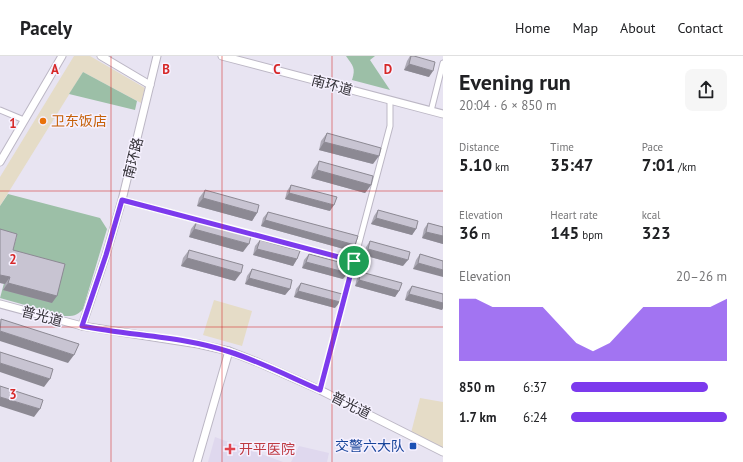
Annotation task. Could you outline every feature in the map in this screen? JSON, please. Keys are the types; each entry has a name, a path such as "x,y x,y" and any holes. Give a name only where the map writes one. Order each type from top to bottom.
{"street":[{"path":"0,162 62,56"},
{"path":"101,56 150,85"},
{"name":"南环路","path":"82,326 106,255 122,200 157,56"},
{"name":"南环道","path":"222,56 443,114"},
{"path":"431,111 443,63"},
{"path":"320,390 390,126 390,100"},
{"path":"0,110 24,120"},
{"path":"122,200 354,261"},
{"name":"普光道","path":"0,304 82,326 198,344 229,351 320,390 443,452"},
{"path":"197,462 229,351"}],"shaded area":[{"path":"74,56 90,56 145,88 141,103 83,72 0,206 0,177"},
{"path":"214,300 252,311 242,346 203,335"},
{"path":"420,398 443,402 443,448 411,433"},
{"name":"开平医院","path":"215,437 283,462 208,462"},
{"name":"开平医院","path":"299,446 329,453 327,462 291,462"}],"green space":[{"path":"346,56 375,56 370,60 390,90 352,80 354,73 353,67"},
{"path":"83,72 137,101 135,110 69,94"},
{"path":"8,194 100,218 107,229 83,309 77,314 72,316 64,316 0,298 17,235 0,231 0,206"}],"building":[{"path":"411,56 435,62 433,71 409,64"},
{"path":"327,133 381,148 379,156 324,142"},
{"path":"319,161 373,176 371,185 317,170"},
{"path":"291,185 337,197 334,205 289,193"},
{"path":"205,190 259,205 257,213 203,198"},
{"path":"378,210 418,221 416,229 376,218"},
{"path":"268,212 358,236 355,245 265,220"},
{"path":"197,221 251,236 249,244 194,229"},
{"path":"428,223 443,227 443,236 426,232"},
{"path":"0,229 17,234 13,250 65,264 57,296 8,283 10,277 0,275"},
{"path":"260,240 300,251 297,259 257,249"},
{"path":"370,241 410,252 408,260 368,249"},
{"path":"189,250 243,265 241,273 187,258"},
{"path":"309,254 350,265 348,273 306,262"},
{"path":"420,254 443,261 443,270 418,263"},
{"path":"252,269 292,280 290,289 249,278"},
{"path":"361,272 402,283 399,291 359,280"},
{"path":"301,283 342,294 340,302 298,291"},
{"path":"412,286 443,294 443,303 409,294"},
{"path":"1,319 79,344 74,355 0,331"},
{"path":"0,352 53,369 50,379 0,363"},
{"path":"0,386 43,400 40,409 0,397"}],"place":[{"name":"卫东饭店","path":"43,121"},
{"name":"交警六大队","path":"413,446"},
{"name":"开平医院","path":"230,449"}],"route":[{"path":"122,200 354,261 320,390 229,351 198,344 82,326 106,255 122,200"}]}
